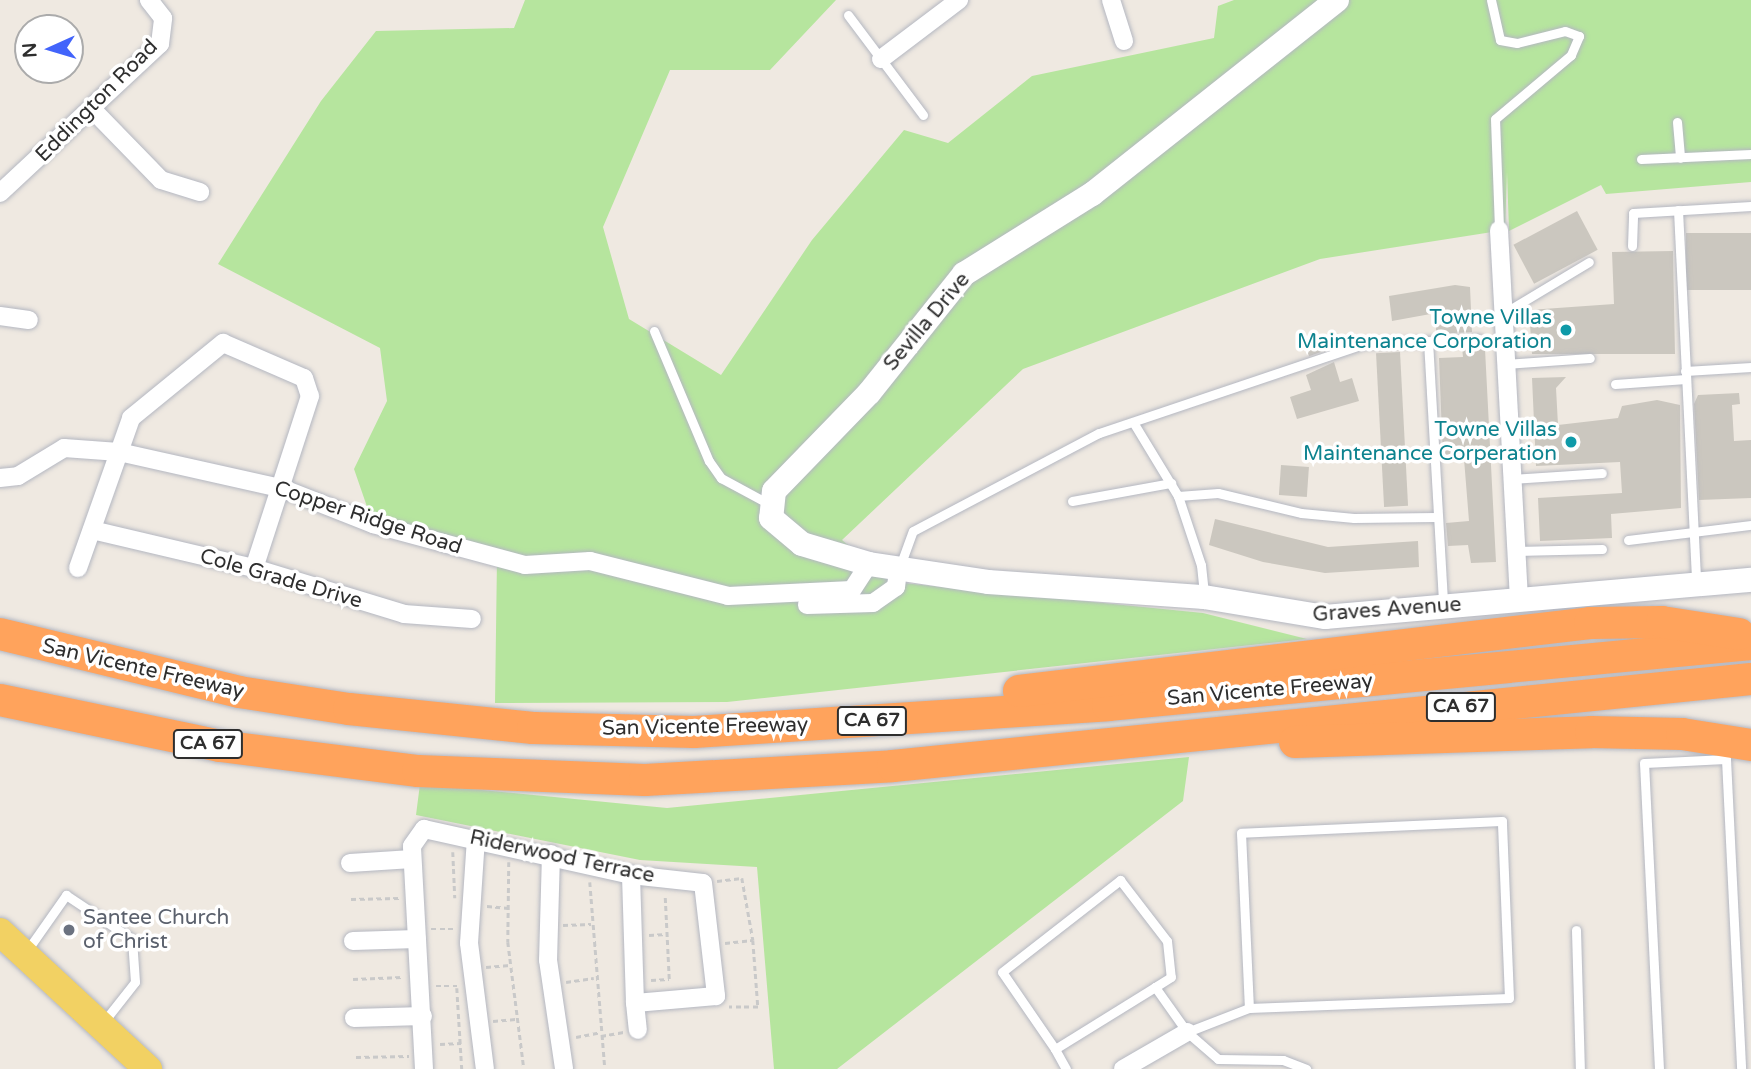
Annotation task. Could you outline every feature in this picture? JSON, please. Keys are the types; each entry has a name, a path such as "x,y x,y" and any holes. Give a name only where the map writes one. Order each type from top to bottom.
{"highway":[{"path":"694,732 1503,631 1662,621 1751,636"},
{"name":"San Vicente Freeway","path":"0,634 239,692 349,709 533,728 694,732 1108,705 1751,645"},
{"name":"San Vicente Freeway","path":"0,700 220,747 518,778 765,775 1751,679"},
{"path":"1172,736 1232,744 1682,734 1751,745"}],"main road":[{"path":"0,932 148,1069"}],"street":[{"name":"Eddington Road","path":"0,193 160,44 163,18 149,0"},
{"path":"881,59 959,0"},
{"path":"1111,0 1124,41"},
{"name":"Sevilla Drive","path":"769,504 964,274 1092,194 1337,0"},
{"path":"92,109 161,180 200,192"},
{"path":"1499,230 1519,600"},
{"path":"0,316 29,320"},
{"path":"78,569 131,418 223,343 238,344 304,379 310,396 284,489 254,568"},
{"name":"Copper Ridge Road","path":"0,478 18,476 64,448 119,452 284,489 373,524 525,565 590,561 728,596 784,597 852,590 869,564"},
{"path":"769,504 771,518 802,544 898,570"},
{"name":"Cole Grade Drive","path":"92,530 254,568 404,614 472,619"},
{"name":"Graves Avenue","path":"898,570 1204,597 1325,617 1751,579"},
{"name":"Copper Ridge Road","path":"784,597 806,605 873,603 896,587 898,570"},
{"name":"Riderwood Terrace","path":"420,1057 423,1016 415,981 417,934 411,846 424,830 589,862 631,875 703,883"},
{"path":"476,838 472,969 485,1069"},
{"path":"551,854 551,984 564,1069"},
{"path":"350,863 412,859"},
{"path":"631,875 638,1030"},
{"path":"635,1003 716,996 703,883"},
{"path":"353,941 417,934"},
{"path":"354,1018 423,1016"},
{"path":"1123,1069 1187,1032"}],"lane":[{"path":"1491,0 1500,40 1517,43 1565,31 1578,36 1571,55 1495,119 1499,230"},
{"path":"848,15 923,115"},
{"path":"1677,122 1680,158"},
{"path":"1641,159 1751,154"},
{"path":"1632,246 1633,213 1751,206"},
{"path":"1678,210 1696,584"},
{"path":"1502,314 1589,262"},
{"path":"654,331 709,461 721,478 769,504"},
{"path":"898,570 913,531 1099,433 1364,344 1479,339"},
{"path":"1428,341 1443,608"},
{"path":"1505,364 1590,358"},
{"path":"1615,384 1751,367"},
{"path":"1133,422 1178,496 1201,565 1204,597"},
{"path":"1512,479 1602,473"},
{"path":"1072,501 1171,483"},
{"path":"1178,496 1218,493 1301,513 1354,518 1436,517"},
{"path":"1628,540 1751,525"},
{"path":"1517,551 1602,549"},
{"path":"1659,1069 1644,763 1726,759 1741,1069"},
{"path":"1187,1032 1249,1009 1509,998 1502,821 1241,833 1249,1009"},
{"path":"1055,1049 1171,977 1167,941 1120,880 1002,972 1066,1069"},
{"path":"23,955 66,895 132,939 135,982 101,1025"},
{"path":"1576,930 1580,1069"},
{"path":"1155,987 1187,1032 1217,1059 1283,1060 1306,1069"}],"path":[{"path":"510,845 511,965 524,1069"},
{"path":"589,862 594,978 605,1069"},
{"path":"634,982 669,979 664,878"},
{"path":"703,883 742,878 753,940 758,1007 730,1009"},
{"path":"352,899 405,897"},
{"path":"472,905 509,908"},
{"path":"549,925 591,924"},
{"path":"417,934 456,929"},
{"path":"710,944 753,940"},
{"path":"472,969 511,965"},
{"path":"551,984 594,978"},
{"path":"353,979 415,981 457,986"},
{"path":"479,1022 517,1018"},
{"path":"560,1039 638,1030"},
{"path":"356,1057 420,1057 461,1043"}],"green space":[{"path":"525,0 836,0 770,70 670,70 603,227 629,319 721,375 812,240 904,130 948,143 1032,76 1214,38 1218,6 1234,0 1751,0 1751,182 1606,194 1601,185 1509,231 1507,172 1505,230 1320,259 1023,369 842,540 893,582 1203,613 1307,639 727,702 495,703 497,558 373,524 354,469 387,401 380,348 218,264 321,101 376,31 514,28"},
{"path":"1189,757 1183,801 837,1069 774,1069 757,867 640,860 416,815 420,784 667,808"}],"building":[{"name":"Towne Villas Maintenance Corporation","path":"1577,211 1598,250 1534,284 1513,245"},
{"path":"1686,233 1751,233 1751,290 1686,290"},
{"path":"1673,251 1675,354 1532,354 1529,310 1614,304 1612,252"},
{"path":"1455,285 1470,287 1472,332 1436,334 1436,313 1392,321 1389,296"},
{"path":"1338,333 1342,344 1309,356 1305,345"},
{"path":"1462,347 1485,349 1496,562 1471,563 1468,545 1448,546 1446,523 1469,521 1464,459 1443,460 1439,358 1463,357"},
{"path":"1400,352 1408,506 1384,507 1376,353"},
{"path":"1334,362 1340,382 1352,378 1359,401 1297,419 1290,397 1311,390 1306,375"},
{"path":"1566,377 1556,388 1558,425 1618,418 1622,406 1657,400 1680,405 1681,508 1611,514 1612,538 1540,541 1538,498 1622,493 1620,462 1536,466 1532,378"},
{"path":"1739,393 1740,404 1732,405 1734,441 1751,440 1751,498 1699,500 1694,404 1698,395"},
{"path":"1281,465 1309,467 1307,497 1279,495"},
{"path":"1215,519 1328,547 1418,541 1419,567 1325,573 1263,562 1209,545"}],"place":[{"name":"Towne Villas Maintenance Corporation","path":"1566,330"},
{"name":"Towne Villas Maintenance Corperation","path":"1571,442"},
{"name":"Santee Church of Christ","path":"69,930"}]}
